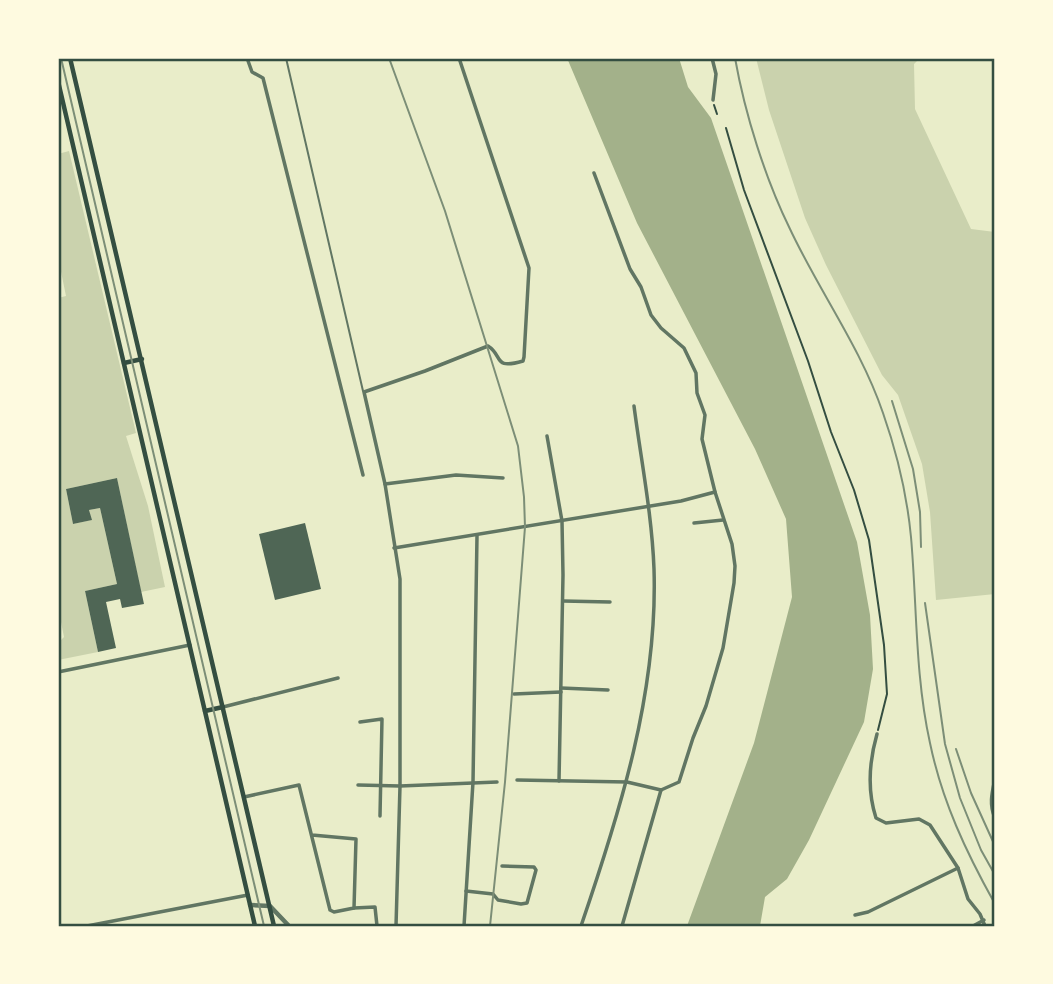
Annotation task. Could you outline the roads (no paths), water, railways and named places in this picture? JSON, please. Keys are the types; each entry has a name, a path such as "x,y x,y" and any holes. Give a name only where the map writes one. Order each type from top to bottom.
{"main road":[{"path":"70,58 274,926"},
{"path":"58,81 60,103 124,363 255,926"},
{"path":"124,363 142,359"},
{"path":"205,711 223,707"}],"street":[{"path":"247,58 252,72 263,78 363,475"},
{"path":"396,926 400,786 400,579 385,484 364,392 488,346 493,349 501,363 523,361 529,268 459,58"},
{"path":"712,58 716,74 713,100"},
{"path":"517,780 627,782 661,790 679,782 723,648 734,583 735,566 702,439 705,415 697,393 696,373 684,348 651,316 641,287 629,269 594,173"},
{"path":"581,926 627,782 641,711 652,632 654,569 634,406"},
{"path":"547,436 562,521 559,781"},
{"path":"385,484 456,475 503,478"},
{"path":"394,548 681,501 715,492"},
{"path":"694,523 724,520"},
{"path":"464,926 473,782 477,536"},
{"path":"563,601 610,602"},
{"path":"58,672 190,645"},
{"path":"223,707 338,678"},
{"path":"514,694 608,690"},
{"path":"360,722 382,719 380,816"},
{"path":"877,734 870,760 872,805 876,818 886,823 919,819 936,832 958,868 968,899 984,920 985,926"},
{"path":"995,781 991,797 995,817"},
{"path":"358,785 497,782"},
{"path":"244,797 299,785 330,910 334,912 375,907 377,926"},
{"path":"622,926 661,790"},
{"path":"312,835 356,839 354,908"},
{"path":"465,891 493,894 498,900 527,903 536,870 534,867 502,866"},
{"path":"855,915 868,912 958,868"},
{"path":"87,926 248,895"},
{"path":"250,905 270,906 289,926"},
{"path":"973,926 984,920"}],"lane":[{"path":"286,58 364,392"}],"tram line":[{"path":"61,58 264,926"}],"railway":[{"path":"389,58 445,211 518,446 524,497 525,527 505,782 490,926"},
{"path":"735,58 750,123 772,189 801,252 852,343 874,389 888,428 901,474 909,521 919,666 930,743 956,826 995,904"},
{"path":"892,401 913,469 920,512 921,547"},
{"path":"925,603 945,744 960,798 981,850 995,875"},
{"path":"956,749 971,793 995,846"}]}
